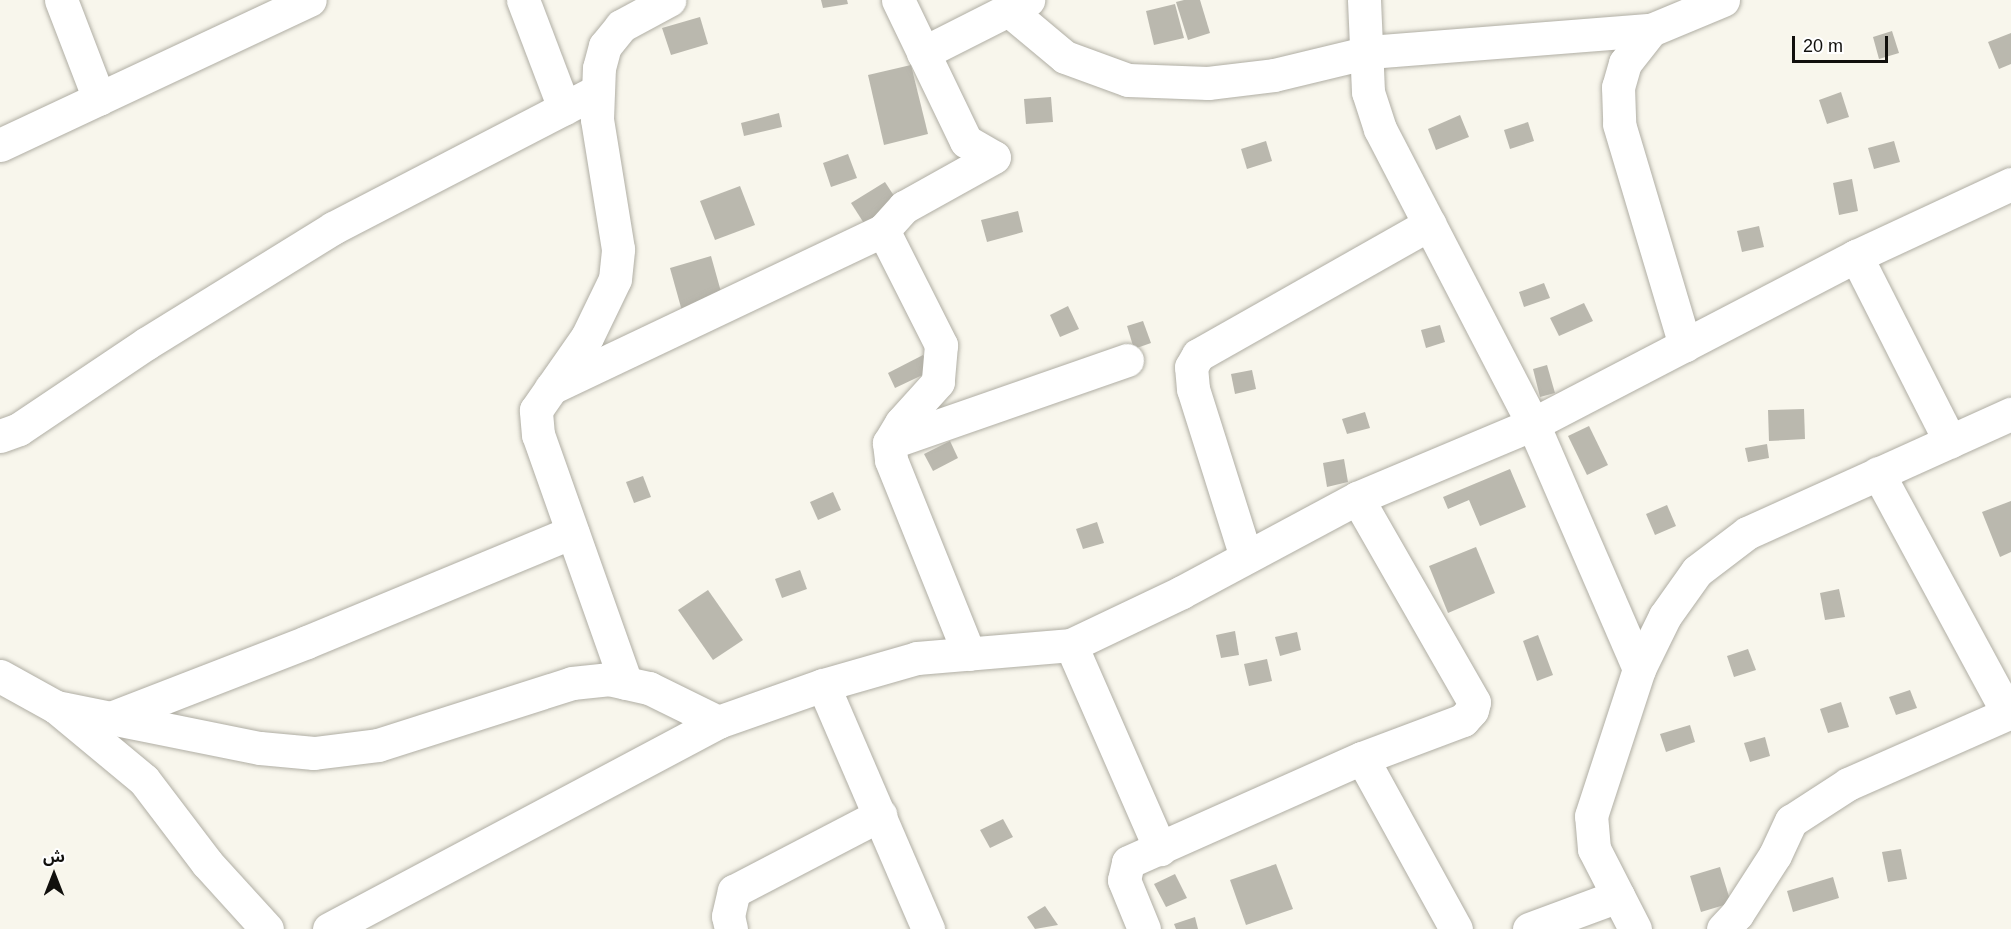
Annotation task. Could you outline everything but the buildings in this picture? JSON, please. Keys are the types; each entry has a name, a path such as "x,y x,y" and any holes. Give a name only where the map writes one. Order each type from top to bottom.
{"street":[{"path":"61,0 99,99"},
{"path":"523,0 564,108"},
{"path":"626,683 538,435 536,410 587,337 615,279 618,249 597,119 599,68 610,39 621,26 669,0"},
{"path":"548,390 882,230 903,207 994,157 966,141 898,0"},
{"path":"1364,0 1369,52 1368,92 1380,129 1533,424 1639,669"},
{"path":"923,53 1020,6 1065,57 1128,80 1208,83 1274,75 1369,52 1651,30 1723,0"},
{"path":"0,145 298,3"},
{"path":"1651,30 1625,63 1618,87 1619,124 1685,345"},
{"path":"0,436 19,429 147,343 333,228 597,91"},
{"path":"329,929 718,722 823,685 917,658 1071,645 1357,498 1533,424 1856,256 2011,184"},
{"path":"1246,557 1193,389 1191,367 1198,355 1430,224"},
{"path":"882,230 941,345 938,382 901,423 889,443 891,460 969,654"},
{"path":"1856,256 1950,441"},
{"path":"889,443 1127,360"},
{"path":"1635,929 1594,849 1591,816 1639,669 1665,615 1697,571 1747,532 2011,414"},
{"path":"1723,929 1737,914 1775,855 1791,821 1848,784 2009,713 1878,473"},
{"path":"1144,929 1123,872 1128,862 1362,758 1462,720 1474,702 1357,498"},
{"path":"111,718 307,642 572,532"},
{"path":"1071,645 1160,849"},
{"path":"0,676 56,707 144,780 207,863 267,929"},
{"path":"56,707 260,748 314,753 378,744 572,683 608,679 649,688 718,722"},
{"path":"823,685 928,929"},
{"path":"1362,758 1456,929"},
{"path":"731,929 728,916 734,891 880,815"},
{"path":"1529,929 1618,896"}]}
